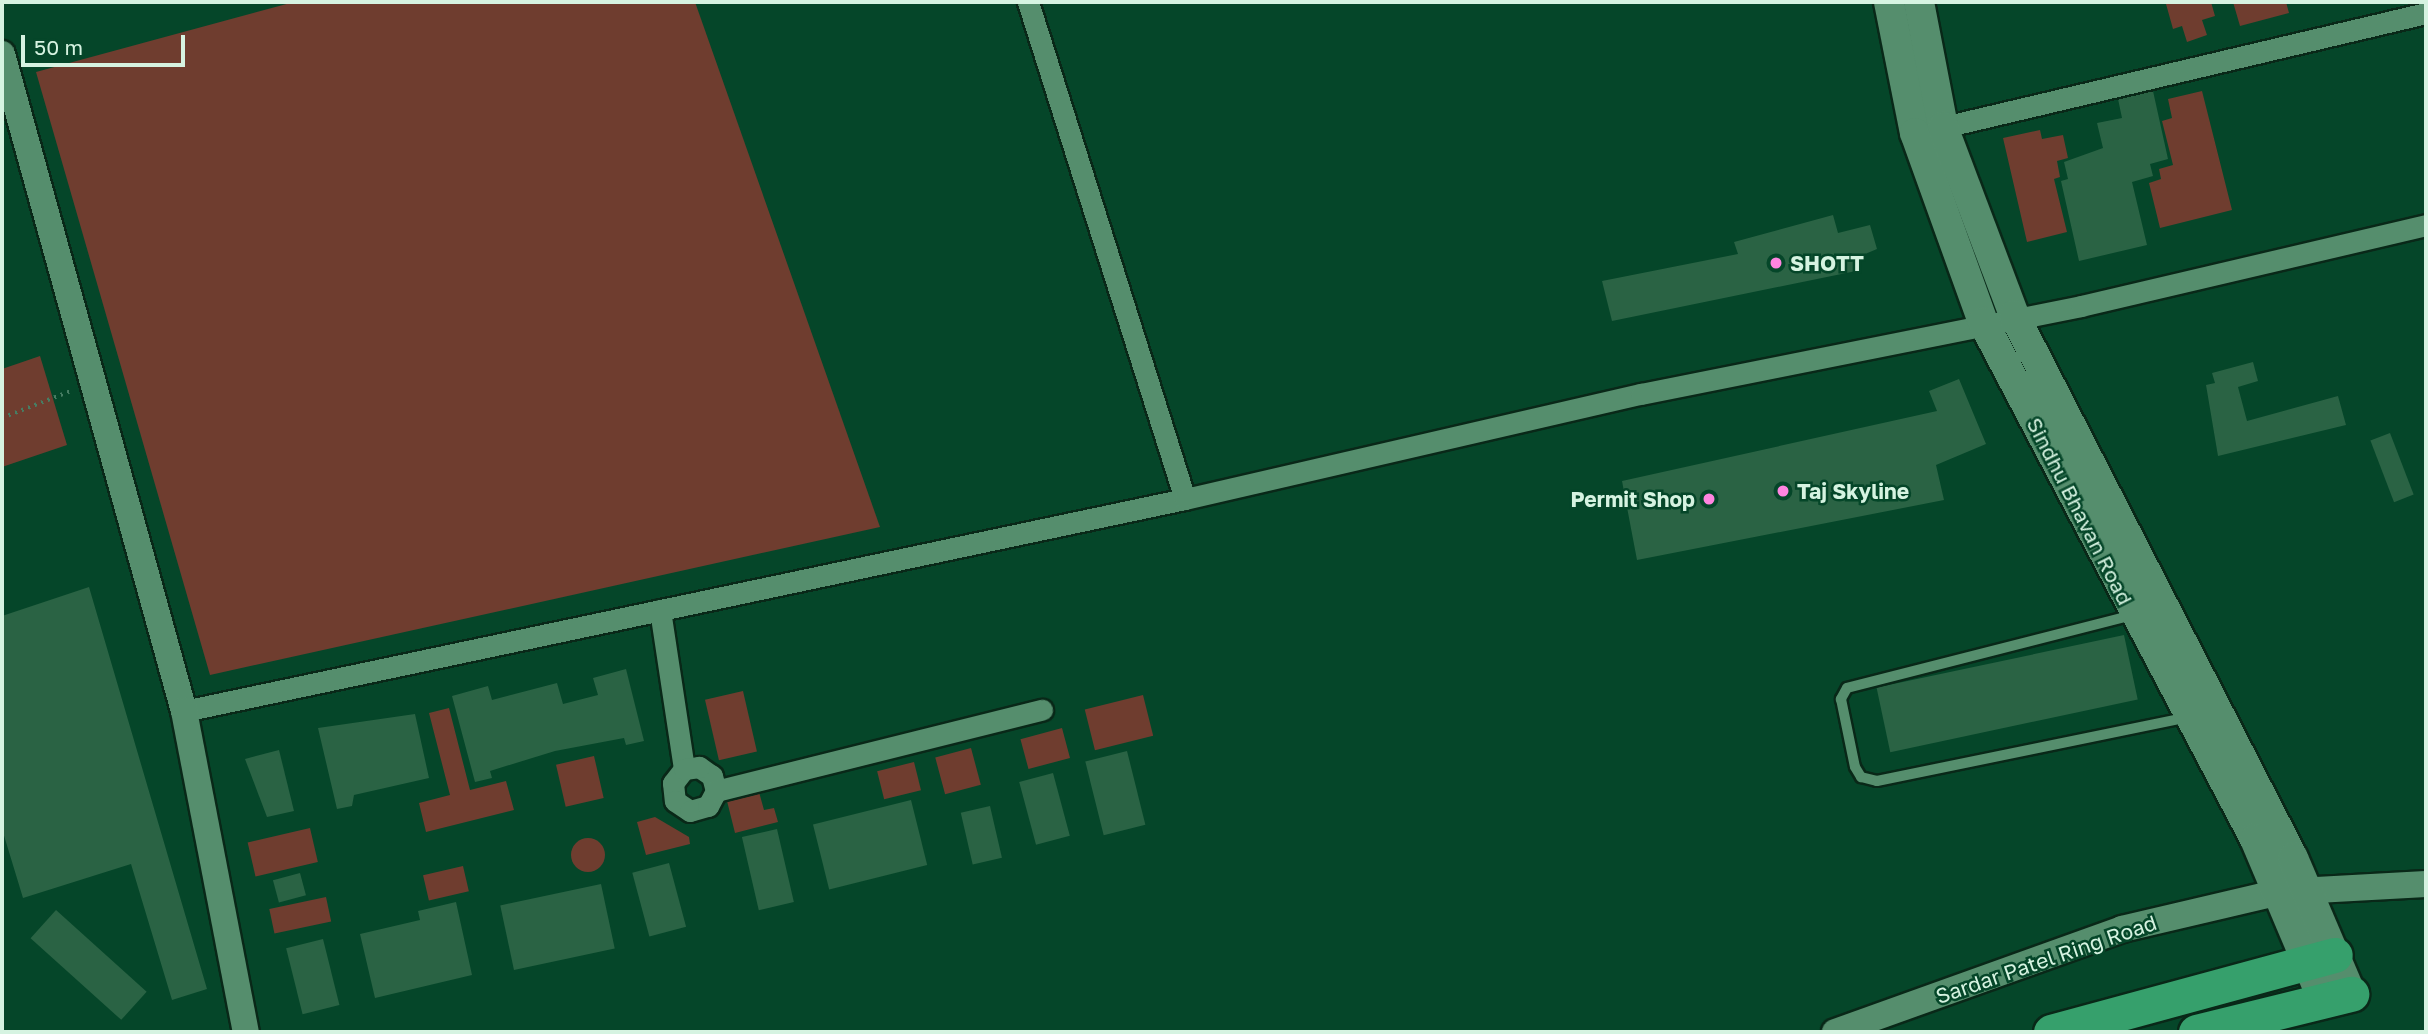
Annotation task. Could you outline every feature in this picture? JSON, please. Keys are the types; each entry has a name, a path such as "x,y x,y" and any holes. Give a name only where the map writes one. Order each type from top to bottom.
{"highway":[{"path":"2051,1032 2322,958"},
{"path":"2196,1032 2337,997"}],"main road":[{"name":"Sindhu Bhavan Road","path":"1889,2 1929,130 1983,322 2133,615 2189,717 2293,890"},
{"name":"Sindhu Bhavan Road","path":"1919,2 1929,130 2014,315 2293,890 2337,997"}],"street":[{"path":"1028,2 1185,499"},
{"path":"1929,130 2426,13"},
{"path":"2,54 184,711 246,1032"},
{"path":"184,711 1185,499 2014,315 2081,306 2426,225"},
{"path":"660,610 684,769 674,792 690,811 708,806 716,791 712,776 699,767 684,769"},
{"path":"716,791 1042,710"},
{"name":"Sardar Patel Ring Road","path":"1835,1032 2122,929 2293,890 2426,884"}],"lane":[{"path":"2133,615 1847,688 1840,699 1855,767 1861,777 1877,781 2189,717"}],"path":[{"path":"2,418 53,399"}],"shaded area":[{"path":"294,2 695,2 880,527 210,675 36,72"},
{"path":"2211,2 2215,16 2202,20 2207,35 2187,42 2182,26 2173,29 2166,4"},
{"path":"2233,2 2286,2 2289,13 2240,26"},
{"path":"2202,91 2232,210 2160,228 2149,183 2161,179 2159,169 2173,165 2162,121 2172,118 2168,99"},
{"path":"2040,130 2042,139 2063,135 2068,158 2057,161 2060,177 2054,179 2067,232 2027,242 2003,138"},
{"path":"40,356 67,445 2,467 2,369"},
{"path":"743,691 757,751 719,760 705,700"},
{"path":"1143,695 1153,736 1095,750 1085,710"},
{"path":"449,708 470,790 506,781 514,810 426,832 419,803 450,795 429,713"},
{"path":"1062,728 1070,758 1028,769 1020,739"},
{"path":"971,748 981,785 945,794 935,758"},
{"path":"594,756 604,798 566,807 556,765"},
{"path":"914,762 921,790 884,799 877,771"},
{"path":"759,792 764,810 774,808 778,822 735,833 727,801"},
{"path":"655,817 689,837 690,844 646,855 637,822"},
{"path":"310,828 318,862 256,876 248,842"},
{"path":"588,838 600,843 605,855 600,867 588,872 576,867 571,855 576,843"},
{"path":"463,866 469,891 429,901 423,875"},
{"path":"326,897 331,921 274,934 269,909"}],"building":[{"path":"2153,91 2168,159 2150,164 2153,176 2132,182 2147,245 2079,261 2061,181 2068,179 2064,162 2103,148 2097,123 2122,118 2118,99"},
{"name":"SHOTT","path":"1833,215 1838,233 1870,225 1877,249 1858,257 1861,270 1612,321 1602,281 1738,254 1734,242"},
{"path":"2253,362 2258,381 2238,387 2247,421 2338,396 2346,425 2218,456 2206,385 2215,383 2212,373"},
{"name":"Taj Skyline","path":"1959,379 1986,444 1936,465 1944,500 1637,560 1622,481 1937,411 1929,391"},
{"path":"2390,433 2414,495 2394,502 2370,441"},
{"path":"89,587 207,989 172,1000 131,864 23,898 2,829 2,616"},
{"path":"2124,635 2138,700 1890,752 1877,688"},
{"path":"626,669 644,741 626,745 624,738 555,751 490,771 492,778 475,782 452,696 488,686 492,700 557,683 563,704 598,695 593,678"},
{"path":"415,714 429,778 354,795 352,806 337,809 318,728"},
{"path":"279,750 294,811 267,817 245,759"},
{"path":"1127,751 1145,825 1104,835 1085,761"},
{"path":"1053,773 1070,836 1036,845 1019,782"},
{"path":"911,800 927,865 829,889 813,824"},
{"path":"990,806 1002,858 973,864 961,813"},
{"path":"777,829 794,902 759,910 742,837"},
{"path":"669,863 686,927 649,937 632,873"},
{"path":"300,873 306,895 279,902 273,880"},
{"path":"601,884 615,949 514,970 500,905"},
{"path":"456,902 472,975 375,998 360,934 420,920 418,911"},
{"path":"56,910 147,992 121,1020 31,938"},
{"path":"323,939 339,1005 303,1014 286,948"}],"place":[{"name":"SHOTT","path":"1776,263"},
{"name":"Taj Skyline","path":"1783,491"},
{"name":"Permit Shop","path":"1709,499"}]}
